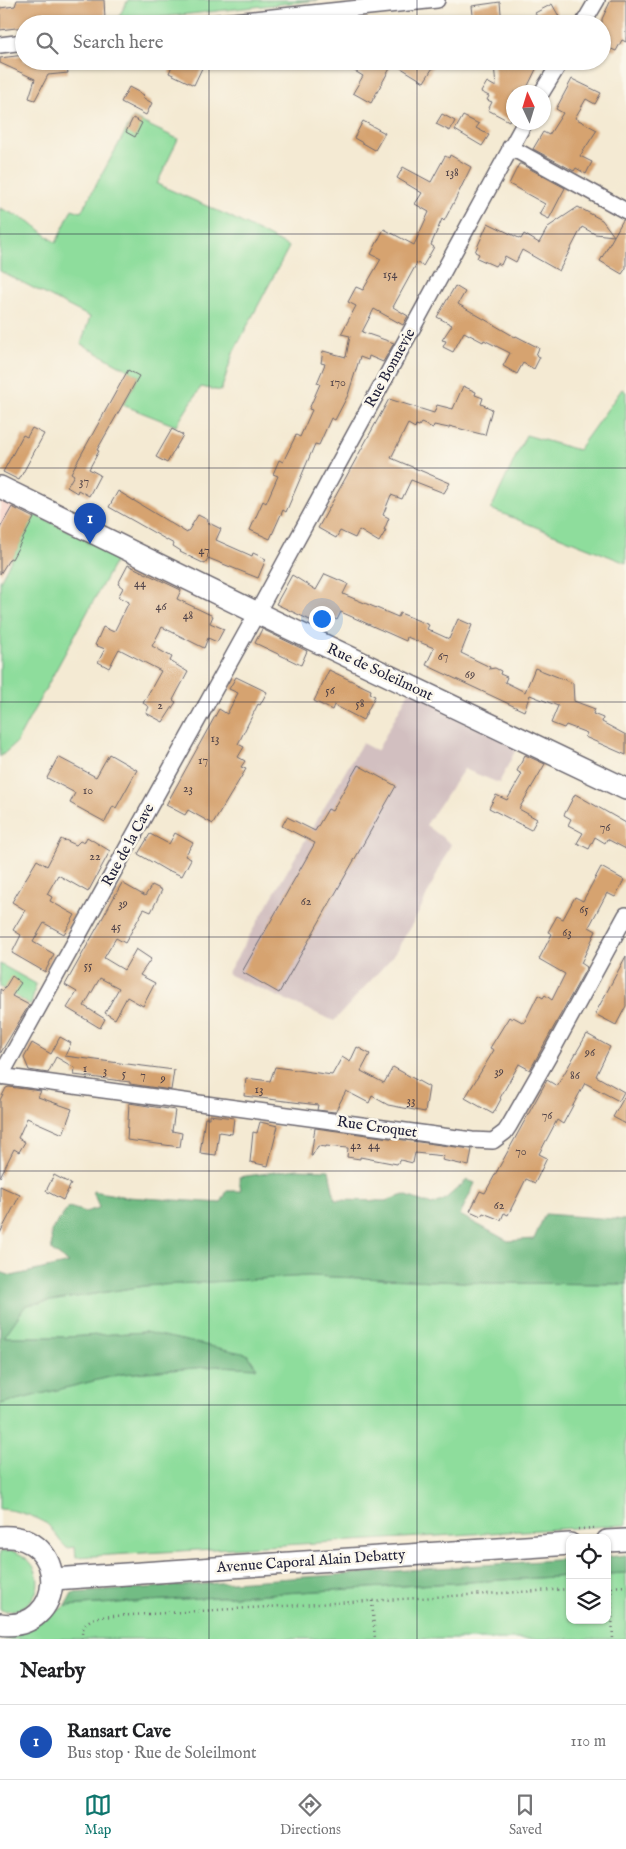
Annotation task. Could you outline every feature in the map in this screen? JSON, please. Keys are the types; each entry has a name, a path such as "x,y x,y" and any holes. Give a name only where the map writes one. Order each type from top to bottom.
{"main road":[{"name":"Rue de Soleilmont","path":"0,488 626,789"},
{"path":"0,1537 16,1537 31,1542 42,1552 50,1565 53,1580 51,1594 44,1607 35,1617 22,1623 8,1626 0,1624"},
{"path":"611,1542 626,1540"},
{"name":"Avenue Caporal Alain Debatty","path":"53,1580 566,1544"}],"street":[{"path":"291,15 437,0"},
{"path":"588,15 597,0"},
{"path":"0,44 15,43"},
{"path":"546,85 555,70"},
{"name":"Rue Bonnevie","path":"257,613 520,130"},
{"path":"510,147 626,211"},
{"name":"Rue de la Cave","path":"0,1076 257,613"},
{"name":"Rue Croquet","path":"0,1076 493,1141 505,1132 553,1049 626,915"}],"path":[{"path":"611,1587 626,1586"},
{"path":"82,1639 83,1629 86,1624 98,1617 566,1590"},
{"path":"372,1601 375,1639"},
{"path":"611,1613 613,1639"}],"shaded area":[{"path":"0,493 15,500 0,528"},
{"path":"412,686 521,739 499,783 464,769 426,825 451,844 418,914 393,956 334,1021 227,974 362,743 377,751"}],"green space":[{"path":"128,0 318,0 180,15 120,15"},
{"path":"133,118 178,139 157,184 227,215 289,247 233,353 221,391 201,387 176,426 123,405 139,376 81,344 90,317 0,271 0,208 29,221 56,243 72,209 81,212"},
{"path":"622,389 626,392 626,563 491,509 526,435 578,450"},
{"path":"35,515 119,554 16,743 0,757 0,581"},
{"path":"0,964 36,984 31,1005 0,987"},
{"path":"297,1169 329,1170 335,1200 385,1201 404,1195 432,1205 444,1200 467,1180 475,1183 460,1215 508,1241 534,1239 545,1214 626,1220 626,1284 488,1283 308,1276 144,1286 26,1305 4,1337 68,1337 145,1332 247,1354 257,1368 219,1366 122,1374 0,1404 0,1272 12,1276 69,1263 52,1251 51,1231 69,1207 85,1212 99,1208 93,1191 127,1197 221,1203 227,1191 241,1191 239,1177"},
{"path":"308,1276 488,1283 626,1284 626,1525 76,1557 75,1547 67,1548 45,1523 26,1514 0,1509 0,1404 122,1374 219,1366 257,1368 145,1332 68,1337 4,1337 26,1305 144,1286"},
{"path":"12,1551 25,1558 34,1567 37,1577 37,1588 33,1598 25,1606 14,1610 0,1610 0,1552"},
{"path":"626,1555 626,1573 611,1574 611,1557"},
{"path":"566,1559 566,1576 65,1606 72,1593"},
{"path":"626,1573 626,1639 0,1639 0,1634 15,1635 65,1606 566,1576 566,1624 611,1624 611,1574"}],"building":[{"path":"17,0 104,0 105,15 15,15 15,28 0,30 0,8 15,6"},
{"path":"611,0 626,0 626,42 622,40 616,51 611,49 611,15 604,15"},
{"path":"500,2 501,15 473,15 472,6"},
{"path":"552,4 558,15 536,15 535,13"},
{"path":"15,56 15,70 0,63 0,58"},
{"path":"15,70 67,70 68,73 48,75 35,100 29,98 35,79"},
{"path":"170,70 201,70 194,85 169,73"},
{"path":"353,70 389,70 371,103 353,93 363,76"},
{"path":"404,70 431,70 424,82"},
{"path":"495,70 536,70 528,85 506,85 506,119 488,110 492,102 487,100 489,96 481,92 487,82 496,87"},
{"path":"572,79 601,93 595,104 586,99 575,118 597,130 580,156 592,162 586,174 576,168 574,171 533,149 543,132 549,135 563,113 556,109"},
{"path":"129,87 144,95 142,97 152,103 146,115 121,102"},
{"path":"442,114 455,121 450,131 436,124"},
{"path":"463,116 479,124 476,128 489,135 482,146 455,130"},
{"path":"133,118 142,123 135,137 126,132"},
{"path":"363,121 385,133 375,150 354,138"},
{"path":"450,155 471,167 444,221 442,219 431,245 434,247 423,266 417,263 393,307 408,316 403,325 374,309 362,332 394,343 383,362 369,356 368,360 360,357 348,395 335,420 331,418 319,445 315,444 286,512 283,510 270,539 250,530 263,501 266,503 278,476 273,474 279,460 283,462 296,435 300,437 312,410 309,409 320,384 317,383 325,364 321,363 323,351 346,357 350,336 341,334 356,306 348,302 356,287 363,290 381,259 371,254 384,229 414,245 429,212 415,204 422,193 397,178 403,167 431,182 445,156 449,158"},
{"path":"519,164 565,188 549,219 539,214 545,204 509,184"},
{"path":"578,207 602,220 614,236 595,234 582,227 559,271 522,250 516,262 505,256 501,265 497,263 495,266 477,258 479,254 475,252 488,223 521,239 524,234 539,243 548,227"},
{"path":"623,220 626,220 626,268 622,274 600,261"},
{"path":"455,286 465,292 458,304 515,337 539,348 536,355 540,357 534,369 523,363 517,374 503,366 510,353 464,332 453,352 443,347 446,341 442,340 452,325 437,317"},
{"path":"128,370 139,376 97,450 99,451 89,469 100,475 89,496 78,490 77,493 67,487 74,475 71,473"},
{"path":"463,386 476,392 475,395 483,398 481,404 492,409 485,435 449,426 449,428 434,425 433,428 421,423 419,426 416,425 415,428 408,424 391,458 450,483 444,493 411,480 402,499 391,495 383,515 389,518 384,530 386,530 379,542 359,530 355,538 340,531 336,538 318,528 389,399 434,413 437,405 453,409"},
{"path":"32,428 44,434 19,480 3,472 23,435 27,437"},
{"path":"172,429 183,435 167,463 156,457"},
{"path":"118,491 187,533 198,515 208,520 207,522 221,529 216,540 252,556 253,553 266,559 258,578 208,558 205,564 180,552 173,546 174,544 109,507"},
{"path":"12,507 34,518 12,559 10,558 0,574 0,528"},
{"path":"128,565 181,590 177,599 213,616 210,623 224,629 217,642 208,638 204,648 162,627 152,646 172,657 170,661 188,672 173,700 176,702 163,722 146,713 149,707 143,703 161,671 119,649 109,668 98,662 105,649 95,645 103,627 114,632 129,602 118,597 123,588 118,584"},
{"path":"325,574 348,584 343,594 398,617 400,613 429,625 427,629 449,639 458,619 472,625 461,653 490,667 489,669 495,668 501,671 500,674 507,677 505,682 525,692 535,668 573,683 574,701 595,709 593,714 603,718 602,722 626,735 626,755 585,737 587,733 566,725 564,728 551,723 558,706 530,695 524,711 426,665 434,648 407,637 406,641 341,612 337,620 318,611 312,621 276,604 292,575 316,590"},
{"path":"262,629 307,651 301,665 255,643"},
{"path":"329,670 371,690 370,694 375,696 363,720 334,705 332,710 314,701"},
{"path":"236,677 267,692 260,705 258,704 238,744 244,747 238,757 245,761 241,767 246,769 213,824 188,810 185,815 166,805 219,709 227,714 238,693 229,689"},
{"path":"109,754 137,770 116,808 113,806 105,822 70,803 75,793 47,778 58,757 96,777"},
{"path":"525,755 545,764 519,809 537,819 531,830 489,808 496,795 507,800 522,774 517,771"},
{"path":"358,765 396,786 279,993 242,972 315,843 282,826 287,817 315,831 328,809 332,811"},
{"path":"575,794 626,823 626,849 607,839 605,843 595,837 589,849 577,843 583,833 568,825 571,819 564,815"},
{"path":"175,833 193,843 185,856 191,859 182,876 169,872 138,854 150,834 169,844"},
{"path":"87,837 110,851 88,892 58,875 47,894 52,897 50,901 75,915 64,934 44,923 33,942 54,954 45,972 12,953 21,935 13,930 25,910 12,902 37,860 47,866 61,839 76,845 80,841 84,843"},
{"path":"601,867 624,880 615,897 607,893 589,927 596,931 581,963 587,967 530,1070 519,1064 493,1114 465,1098 494,1050 490,1048 509,1017 524,1023 538,995 543,998 545,995 552,1000 565,974 539,959 552,934 548,932 557,916 563,919 575,897 583,901"},
{"path":"122,883 145,896 152,885 162,890 151,912 144,909 125,943 116,938 104,958 124,970 136,949 151,959 140,975 155,983 143,1006 127,997 115,1019 105,1013 119,988 100,978 84,1006 105,1019 100,1028 67,1008 77,992 65,985"},
{"path":"626,956 626,1006 616,1025 595,1014"},
{"path":"12,976 21,983 12,996 29,1005 0,1054 0,989 3,991"},
{"path":"587,1034 610,1047 596,1076 624,1092 619,1101 585,1083 563,1124 557,1120 539,1154 547,1158 535,1183 526,1179 508,1215 504,1213 501,1220 483,1213 481,1216 470,1211 480,1191 485,1193 547,1080 557,1086"},
{"path":"60,1037 71,1043 65,1056 174,1070 171,1090 130,1084 130,1082 74,1075 75,1068 56,1057 48,1073 29,1070 24,1058 32,1043 51,1054"},
{"path":"357,1047 370,1054 361,1071 384,1083 393,1067 429,1087 425,1112 388,1105 372,1096 369,1103 346,1091 335,1112 317,1110 318,1105 244,1096 246,1078 270,1081 275,1067 332,1075 342,1057 350,1062"},
{"path":"6,1088 41,1091 38,1097 72,1109 63,1134 27,1118 18,1138 25,1142 19,1152 14,1149 0,1177 0,1100"},
{"path":"626,1094 626,1124 613,1117"},
{"path":"129,1103 175,1110 172,1131 182,1133 180,1147 127,1140"},
{"path":"209,1115 234,1118 232,1134 219,1132 216,1155 200,1153 205,1118 209,1118"},
{"path":"260,1122 278,1126 268,1166 250,1162 253,1132 257,1133"},
{"path":"315,1128 472,1149 469,1166 442,1160 444,1156 415,1153 413,1163 400,1160 397,1164 360,1157 360,1159 347,1157 348,1148 326,1146 318,1146 311,1156"},
{"path":"54,1175 71,1184 63,1200 46,1191"},
{"path":"0,1186 20,1195 0,1233"}],"place":[{"name":"Ransart Cave","path":"90,544"}]}
